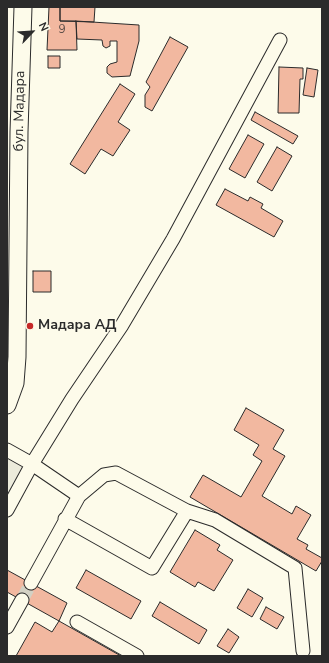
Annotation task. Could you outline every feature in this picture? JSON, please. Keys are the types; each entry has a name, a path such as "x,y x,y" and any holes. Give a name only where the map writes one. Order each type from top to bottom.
{"main road":[{"name":"бул. Мадара","path":"7,405 15,383 12,359 12,338 23,7"}],"lane":[{"path":"7,510 32,464 72,399 122,325 173,239 280,40"},
{"path":"7,450 32,464 79,496"},
{"path":"31,584 79,496 104,475 116,473 187,511 215,520 295,568 303,651"},
{"path":"66,519 152,568 187,511"},
{"path":"7,627 22,600"},
{"path":"77,622 137,656"}],"shaded area":[{"path":"7,450 32,464 7,510"}],"building":[{"path":"49,7 60,7 60,21 76,21 77,50 47,50"},
{"path":"60,7 95,7 94,22 60,21"},
{"path":"76,21 139,25 139,41 130,76 112,77 107,73 107,67 110,64 117,62 117,41 110,41 110,46 106,48 103,46 102,40 77,39"},
{"path":"170,37 188,47 152,111 145,107 145,95 150,87 146,82"},
{"path":"48,56 60,56 60,68 48,68"},
{"path":"279,67 303,68 303,79 300,79 299,113 278,113"},
{"path":"307,68 318,70 314,97 303,95"},
{"path":"120,84 135,94 118,122 130,130 113,156 101,149 85,174 70,164"},
{"path":"255,112 298,136 293,144 251,120"},
{"path":"248,135 264,144 245,178 229,169"},
{"path":"277,147 292,156 272,191 257,182"},
{"path":"225,189 248,201 250,197 263,204 261,208 283,221 274,237 216,205"},
{"path":"33,271 51,271 51,292 33,292"},
{"path":"246,408 284,430 273,449 285,456 262,496 292,514 296,506 311,515 297,539 308,545 306,549 322,558 322,561 316,571 190,497 203,475 241,497 262,461 253,455 259,445 234,430"},
{"path":"195,530 220,545 217,550 233,560 214,591 198,582 195,587 170,572"},
{"path":"7,570 67,603 59,621 7,592"},
{"path":"86,570 141,601 131,619 76,588"},
{"path":"248,589 263,598 252,617 237,608"},
{"path":"160,602 207,630 199,644 152,616"},
{"path":"266,607 284,617 277,629 260,619"},
{"path":"59,621 121,656 16,656 35,622 52,632"},
{"path":"228,629 239,637 229,653 217,646"}],"tunnel":[{"path":"22,600 31,583"}],"place":[{"name":"Мадара АД","path":"30,326"}]}
